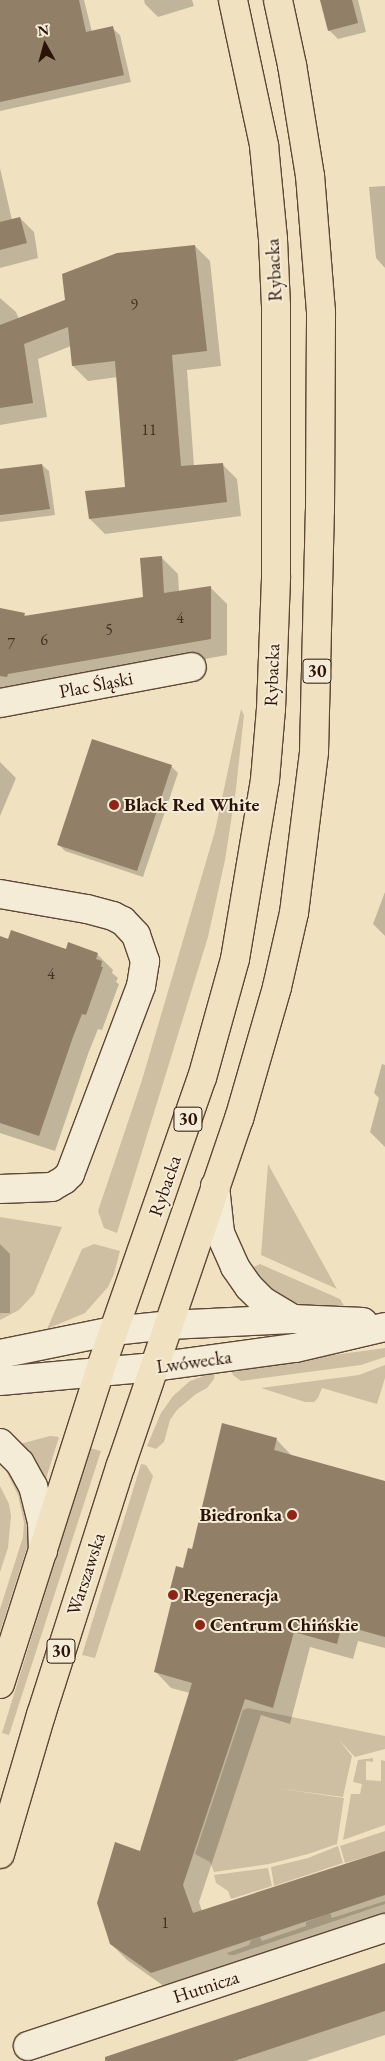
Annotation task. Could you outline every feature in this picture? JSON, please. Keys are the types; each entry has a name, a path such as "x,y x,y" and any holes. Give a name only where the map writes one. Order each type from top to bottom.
{"main road":[{"name":"Rybacka","path":"113,1332 202,1078 235,959 265,780 271,709 276,576 273,239 264,145 232,0"},
{"name":"30","path":"169,1325 259,1052 292,922 314,752 320,510 321,312 310,176 292,65 278,0"},
{"name":"Warszawska","path":"0,1854 41,1715 169,1325"},
{"name":"30","path":"0,1684 113,1332"}],"street":[{"name":"Plac Śląski","path":"0,703 192,667"},
{"path":"0,894 96,911 123,921 140,942 145,961 144,974 76,1162 64,1180 52,1187 0,1189"},
{"path":"215,1186 220,1233 235,1268 249,1287 263,1301 293,1319"},
{"name":"Lwówecka","path":"0,1354 113,1332 169,1325 293,1319 385,1325"},
{"name":"Lwówecka","path":"0,1381 154,1367 295,1348 385,1325"},
{"path":"0,1443 20,1463 33,1486 42,1522 44,1551"},
{"name":"Hutnicza","path":"28,2046 385,1928"}],"shaded area":[{"path":"241,709 244,715 236,789 225,860 208,937 117,1233 104,1228 98,1211 142,1080 215,831"},
{"path":"268,1164 337,1289 261,1255"},
{"path":"0,1217 62,1227 34,1294 19,1310 0,1320"},
{"path":"94,1244 120,1251 114,1274 108,1287 85,1313 47,1329 82,1249"},
{"path":"260,1264 340,1299 344,1306 310,1307 286,1300 263,1283 251,1268"},
{"path":"385,1348 385,1357 361,1365 241,1381 233,1375 231,1369"},
{"path":"385,1365 385,1378 377,1404 322,1388 314,1402 305,1402 261,1388 359,1375"},
{"path":"215,1372 214,1379 207,1388 196,1394 177,1410 170,1420 164,1442 156,1449 147,1446 161,1413 173,1396 190,1381"},
{"path":"50,1436 59,1437 45,1482 20,1444"},
{"path":"90,1448 101,1451 9,1735 2,1733"},
{"path":"8,1464 25,1493 30,1538 0,1632 0,1609 23,1537 24,1523 18,1495 5,1469"},
{"path":"141,1464 146,1465 153,1476 95,1658 82,1655"},
{"path":"0,1486 9,1504 11,1516 8,1548 0,1572"},
{"path":"248,1708 385,1736 385,1749 355,1757 338,1739 352,1756 343,1797 275,1788 344,1798 337,1844 269,1864 214,1872 210,1862 195,1854 243,1710"},
{"path":"373,1758 373,1762 366,1761 366,1780 381,1781 381,1760 385,1761 385,1825 343,1840 351,1794 360,1794 362,1784 353,1782 358,1760"},
{"path":"385,1831 385,1851 345,1863 340,1846"},
{"path":"338,1846 343,1863 274,1886 271,1867 308,1858"},
{"path":"268,1868 272,1886 231,1899 228,1891 216,1883 214,1875"},
{"path":"385,1901 385,1904 234,1955 227,1953 249,1945 251,1940 260,1937 262,1941 306,1926 306,1922 330,1913 332,1918"}],"building":[{"path":"0,0 79,0 86,32 113,26 124,75 0,102"},
{"path":"320,0 352,0 358,23 328,31"},
{"path":"20,217 27,243 0,250 0,222"},
{"path":"195,245 207,351 172,355 181,466 223,463 227,502 89,519 85,491 125,487 115,361 72,366 68,327 24,344 33,403 0,408 0,325 65,300 62,274 117,253"},
{"path":"42,464 50,509 0,515 0,469"},
{"path":"162,556 164,593 211,586 211,639 8,674 7,677 0,676 0,608 25,613 24,616 143,597 140,558"},
{"name":"Black Red White","path":"92,739 172,765 137,871 57,845"},
{"path":"11,930 66,949 68,942 98,953 96,959 102,961 101,967 103,967 86,1015 82,1014 73,1037 39,1136 0,1123 0,936 8,939"},
{"path":"222,1423 277,1438 274,1450 385,1481 385,1637 342,1625 337,1644 294,1632 273,1708 245,1699 183,1885 193,1913 385,1851 385,1895 151,1973 110,1944 97,1903 115,1842 140,1851 192,1683 154,1672 172,1599 168,1597 176,1566 183,1568 188,1548 192,1549"},
{"path":"385,1963 385,2011 234,2061 105,2061 105,2057"}],"place":[{"name":"Black Red White","path":"114,805"},
{"name":"Biedronka","path":"292,1515"},
{"name":"Regeneracja","path":"173,1595"},
{"name":"Centrum Chińskie","path":"200,1625"}]}
